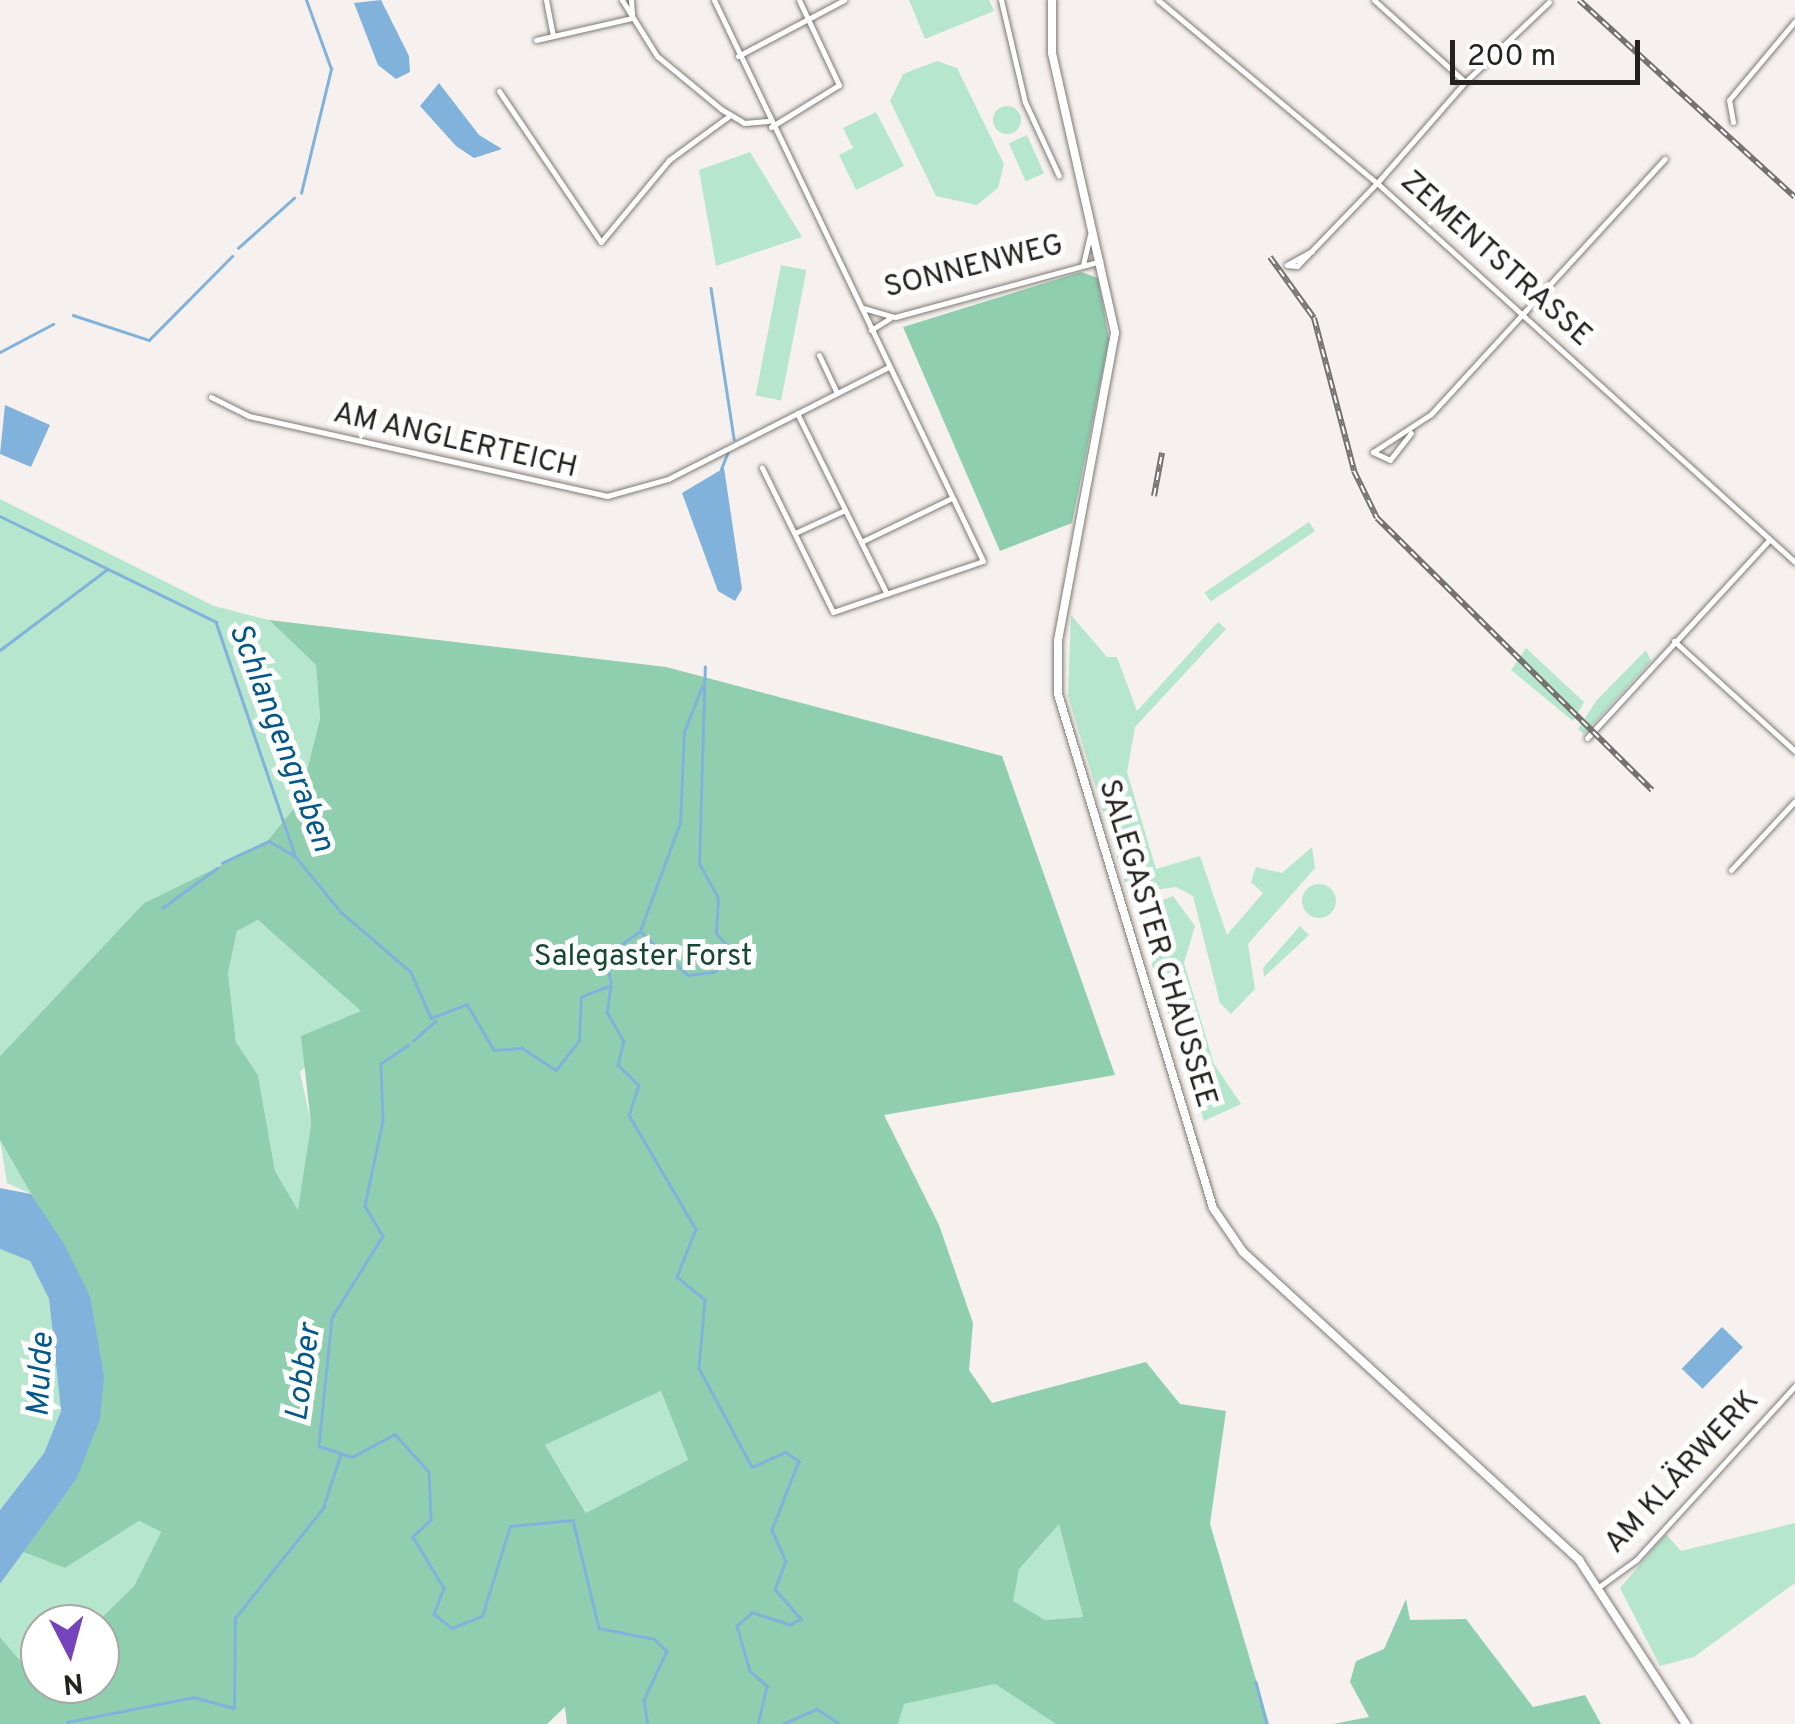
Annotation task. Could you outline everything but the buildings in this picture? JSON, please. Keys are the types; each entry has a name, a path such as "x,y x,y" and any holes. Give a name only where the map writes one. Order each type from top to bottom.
{"main road":[{"name":"SALEGASTER CHAUSSEE","path":"1052,0 1052,53 1101,261 1115,344 1056,650 1060,708 1220,1222 1600,1586 1686,1724"}],"street":[{"path":"546,0 553,35"},
{"path":"622,0 657,56 729,116 769,124 838,89 799,0"},
{"path":"632,0 632,18"},
{"path":"714,0 769,124 983,562 833,612 762,468"},
{"path":"738,56 844,0"},
{"path":"1001,0 1026,102 1060,176"},
{"name":"ZEMENTSTRASSE","path":"1158,0 1376,183 1795,562"},
{"path":"1374,0 1465,82"},
{"path":"1312,250 1289,257 1287,265 1297,266 1376,183 1465,82 1549,2"},
{"path":"536,40 632,18"},
{"path":"1733,122 1728,100 1795,22"},
{"path":"499,91 601,242 669,160 729,116"},
{"path":"1411,433 1371,446 1373,452 1390,460 1520,313 1665,159"},
{"path":"1083,265 1093,228"},
{"name":"SONNENWEG","path":"860,306 890,318 1101,261"},
{"path":"871,330 890,318"},
{"path":"819,355 837,393"},
{"name":"AM ANGLERTEICH","path":"210,397 249,416 596,496 655,484 888,367"},
{"path":"797,412 888,594"},
{"path":"861,542 952,498"},
{"path":"795,533 845,510"},
{"path":"1588,737 1770,539"},
{"path":"1674,641 1795,751"},
{"path":"1732,870 1795,801"},
{"name":"AM KLÄRWERK","path":"1600,1586 1636,1560 1795,1386"}],"green space":[{"path":"909,0 989,0 994,11 925,39"},
{"path":"937,61 957,68 1004,164 998,188 977,205 936,196 890,101 903,74"},
{"path":"1007,106 1017,110 1021,120 1017,130 1007,134 997,130 993,120 997,110"},
{"path":"876,112 904,166 856,190 839,155 853,148 843,128"},
{"path":"1027,135 1044,173 1026,182 1009,143"},
{"path":"750,152 802,237 716,266 699,170"},
{"path":"781,265 807,270 781,401 756,396"},
{"path":"1081,272 1098,278 1109,339 1072,523 1000,551 903,327"},
{"path":"0,499 214,606 269,620 316,665 320,717 299,802 265,844 144,903 0,1056"},
{"path":"1309,522 1315,531 1211,602 1205,592"},
{"path":"1071,615 1107,657 1117,657 1137,711 1218,622 1226,629 1135,727 1127,772 1156,869 1200,856 1227,935 1263,893 1251,882 1256,867 1282,873 1312,847 1315,868 1248,944 1255,989 1231,1014 1220,1003 1193,896 1176,887 1128,894 1068,696"},
{"name":"Salegaster Forst","path":"269,620 666,667 1002,756 1115,1075 884,1115 939,1225 973,1323 969,1370 992,1403 1146,1362 1180,1404 1226,1411 1210,1524 1269,1724 1056,1724 995,1684 904,1704 898,1724 567,1724 565,1707 547,1724 0,1724 0,1637 20,1661 20,1704 120,1704 120,1604 116,1604 134,1586 161,1532 139,1521 65,1568 23,1552 76,1480 90,1296 0,1140 0,1056 144,903 265,844 299,802 320,718 316,665","holes":["258,920 361,1011 301,1036 311,1124 298,1210 275,1171 258,1075 236,1042 228,973 237,931","661,1391 688,1460 586,1513 545,1445","1059,1524 1083,1617 1045,1620 1013,1601 1019,1569"]},
{"path":"1526,648 1584,702 1573,721 1511,670"},
{"path":"1646,650 1651,661 1584,734 1578,729 1596,701"},
{"path":"1319,884 1331,889 1336,901 1331,913 1319,918 1307,913 1302,901 1307,889"},
{"path":"1173,896 1195,926 1184,963 1214,1064 1241,1104 1204,1121 1134,911"},
{"path":"258,920 362,1011 300,1072 311,1123 299,1212 275,1171 258,1075 236,1042 228,973 237,931"},
{"path":"1300,926 1309,935 1264,977 1263,968"},
{"path":"0,1140 31,1194 7,1183"},
{"path":"0,1249 30,1261 49,1299 61,1411 44,1453 0,1510"},
{"path":"661,1391 688,1460 587,1514 545,1445"},
{"path":"139,1521 161,1532 134,1586 116,1604 20,1604 20,1662 0,1637 0,1584 23,1552 65,1568"},
{"path":"1059,1523 1083,1617 1045,1620 1012,1601 1019,1568"},
{"path":"1795,1523 1795,1583 1694,1657 1660,1666 1620,1588 1666,1534 1681,1551"},
{"path":"1406,1599 1410,1620 1466,1619 1533,1707 1585,1695 1601,1724 1333,1724 1369,1717 1350,1682 1356,1661 1384,1649"},
{"path":"995,1684 1056,1724 898,1724 903,1704"}],"water":[{"path":"381,0 409,56 410,72 396,79 378,65 354,3"},
{"path":"439,83 479,135 502,149 474,158 456,146 420,106"},
{"path":"5,405 50,425 31,467 0,454"},
{"path":"724,468 742,589 735,601 718,591 682,493"},
{"path":"0,1188 31,1194 64,1244 90,1296 104,1376 100,1419 76,1480 0,1584 0,1510 44,1453 61,1411 49,1299 30,1261 0,1249"},
{"path":"1722,1327 1743,1347 1703,1389 1682,1369"}],"waterway":[{"path":"301,193 331,69 306,0"},
{"path":"238,248 294,198"},
{"path":"73,315 149,340 232,256"},
{"path":"711,288 734,439"},
{"path":"0,352 53,324"},
{"path":"721,469 728,452"},
{"name":"Schlangengraben","path":"0,516 216,622 295,856 342,913 411,972 431,1018 467,1004 494,1050 522,1048 556,1070 579,1041 581,997 611,985 607,1012 624,1041 618,1065 639,1085 629,1115 696,1229 677,1277 705,1300 699,1368 752,1467 786,1452 799,1461 772,1530 786,1561 775,1589 801,1619 790,1625 752,1613 737,1626 750,1671 767,1686 758,1724"},
{"path":"0,650 106,570"},
{"path":"611,983 604,957 640,931 688,975 714,972 734,953 716,934 718,898 699,864 705,667"},
{"path":"640,931 680,823 684,732 702,686"},
{"path":"222,863 269,841 295,856"},
{"path":"162,908 217,868"},
{"name":"Lobber","path":"413,1041 435,1021"},
{"name":"Lobber","path":"409,1045 381,1064 383,1121 365,1206 383,1236 332,1318 319,1446 352,1457 395,1434 429,1472 431,1520 413,1537 444,1588 434,1614 452,1628 482,1616 510,1526 573,1520 599,1628 654,1639 667,1651 644,1700 648,1724"},
{"path":"67,1722 194,1697 234,1708 235,1618 323,1508 340,1456"},
{"path":"1256,1682 1267,1724"},
{"name":"Schlangengraben","path":"783,1724 817,1709 840,1724"}],"railway":[{"path":"1579,0 1795,197"},
{"path":"1270,257 1314,318 1354,471 1377,518 1652,790"},
{"path":"1154,496 1162,453"}],"water label":[{"name":"Mulde","path":"42,1375"}]}
